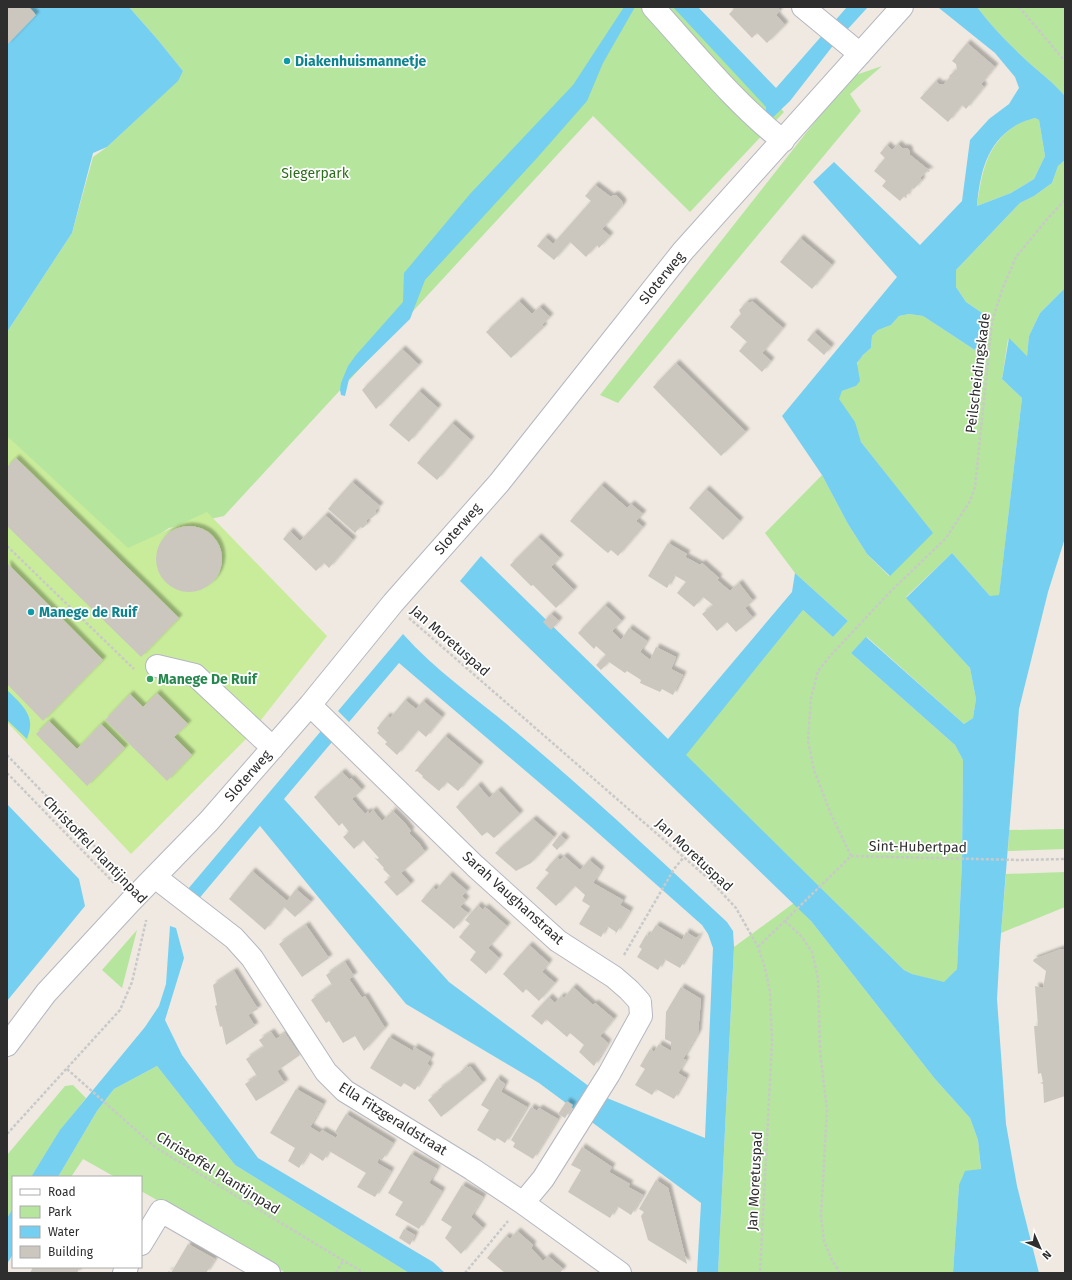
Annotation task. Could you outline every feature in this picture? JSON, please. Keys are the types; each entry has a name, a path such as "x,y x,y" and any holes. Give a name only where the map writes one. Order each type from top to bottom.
{"street":[{"path":"653,7 738,102 783,141"},
{"path":"803,7 853,48"},
{"name":"Sloterweg","path":"7,1044 46,993 135,897 209,821 310,705 393,603 499,483 683,251 783,141 853,48 902,7"},
{"path":"157,666 195,675 273,748"},
{"name":"Sarah Vaughanstraat","path":"310,705 475,866 558,941 614,976 640,1002 641,1016 609,1074 543,1179 523,1203"},
{"name":"Ella Fitzgeraldstraat","path":"155,877 234,938 252,958 326,1072 345,1091 472,1168 620,1273"},
{"path":"142,1242 161,1211 269,1273"}],"path":[{"path":"1019,7 1065,61"},
{"name":"Peilscheidingskade","path":"851,856 830,812 814,770 808,741 811,698 816,677 818,671 831,655 890,592 946,538 970,501 975,487 992,322 1002,290 1016,257 1065,200"},
{"path":"7,546 144,679 157,666"},
{"name":"Jan Moretuspad","path":"393,603 710,880 736,908 758,947 765,968 770,992 772,1042 760,1273"},
{"path":"7,755 135,897"},
{"name":"Christoffel Plantijnpad","path":"7,772 135,897 146,921 132,982 120,1010 67,1069 85,1083 155,1147 364,1273"},
{"name":"Sint-Hubertpad","path":"758,947 851,856 1020,860 1065,859"},
{"path":"614,976 674,868 684,857"},
{"path":"785,921 802,937 812,952 818,978 820,1051 827,1110 821,1216 824,1241 832,1260 840,1273"},
{"path":"7,1134 67,1069"},
{"path":"465,1273 523,1203"},
{"path":"336,1273 343,1261"}],"green space":[{"name":"Siegerpark","path":"129,7 680,7 784,112 690,212 593,116 224,516 169,528 132,553 7,444 7,332 72,233 93,157 107,147 175,83 183,71"},
{"path":"977,7 1065,7 1065,96 1006,41"},
{"path":"882,66 850,94 861,111 618,403 600,395 850,77"},
{"path":"1035,118 1039,120 1045,156 1034,179 1011,193 977,206 983,172 991,152 997,142 1017,125"},
{"path":"1065,160 1065,288 1040,313 1029,336 1027,356 1008,339 1002,379 1022,398 999,596 990,596 952,553 906,597 970,668 976,699 973,718 964,724 867,637 851,653 955,745 963,760 962,862 957,969 944,983 912,974 904,970 685,755 803,610 833,637 848,621 795,573 765,533 822,475 848,524 867,554 889,576 932,533 861,442 854,422 838,399 842,391 856,386 857,365 861,357 871,348 872,336 878,330 891,325 899,316 909,314 923,316 981,354 988,317 966,302 956,287 956,270 1020,203 1034,196 1052,183 1058,166"},
{"name":"Manege De Ruif","path":"7,436 128,548 207,512 327,636 246,739 131,854 7,722"},
{"path":"1065,829 1065,849 1008,851 1009,830"},
{"path":"1065,872 1065,907 1001,933 1006,874"},
{"path":"794,903 811,921 935,1079 970,1118 978,1140 981,1170 959,1185 953,1273 718,1273 734,947"},
{"path":"137,930 122,988 102,970"},
{"path":"157,1066 235,1165 409,1273 286,1273 142,1192 142,1176 113,1176 83,1159 72,1176 59,1176 97,1111 114,1089"},
{"path":"73,1085 86,1098 60,1131 32,1176 12,1176 12,1210 7,1218 7,1155 65,1086"}],"water":[{"path":"30,7 129,7 183,71 178,81 107,147 93,153 72,233 7,332 7,42 35,13"},
{"path":"624,7 635,7 603,63 587,101 425,280 410,319 349,379 345,396 341,395 341,383 348,366 403,302 404,273 470,194 573,85"},
{"path":"673,7 698,7 776,88 847,7 868,7 835,43 790,101 769,121 766,116 766,107"},
{"path":"977,7 1006,41 1065,96 1065,160 1058,166 1052,183 1034,196 1020,203 956,270 956,287 966,302 988,317 981,354 923,316 909,314 899,316 891,325 878,330 872,336 871,348 857,363 860,381 856,386 842,391 839,399 855,422 861,442 933,533 890,576 867,554 848,524 822,475 782,416 897,277 813,182 834,162 920,245 962,201 970,140 989,119 1009,104 1019,88 1015,77 995,53 939,8","holes":["1035,118 1039,120 1045,156 1034,179 1011,193 977,206 980,183 986,161 997,142 1005,133 1020,123"]},
{"path":"1065,288 1065,538 1048,592 1019,709 997,999 1006,1124 1017,1186 1039,1273 953,1273 959,1185 965,1171 981,1169 978,1140 970,1118 935,1079 811,921 460,581 481,556 668,739 792,592 795,573 848,621 833,637 803,610 686,755 904,970 912,974 944,982 957,969 962,862 963,760 955,745 851,653 866,637 964,724 973,718 976,699 970,668 906,598 952,553 990,596 999,595 1022,398 1002,379 1009,338 1027,356 1029,336 1040,313"},
{"path":"403,634 443,673 515,731 596,801 727,922 733,931 734,947 718,1273 697,1273 701,1203 539,1083 406,1004 260,826 197,901 188,889 321,731 332,742 284,799 449,982 602,1096 705,1138 713,948 708,934 702,925 589,825 399,663 349,722 338,711"},
{"path":"7,690 19,702 29,716 30,728 27,739 7,720"},
{"path":"7,804 79,879 85,906 7,1001"},
{"path":"170,926 176,928 184,958 165,1020 182,1055 258,1158 433,1262 445,1273 409,1273 235,1165 157,1066 114,1089 97,1111 59,1176 32,1176 60,1130 145,1027 159,1006 166,984"},
{"path":"12,1210 12,1256 7,1264 7,1218"}],"building":[{"path":"7,7 28,7 36,15 7,45"},
{"path":"732,7 777,7 780,10 776,15 785,25 767,43 757,33 752,38 729,14 734,9"},
{"path":"967,43 995,67 981,84 984,87 966,109 962,105 948,122 920,98 936,81 939,84 944,84 950,77 949,76 957,69 956,64 952,61"},
{"path":"898,144 902,148 907,148 910,155 930,171 927,171 920,178 922,180 914,189 912,188 906,198 904,196 900,201 882,186 886,181 874,171 885,158 880,153 887,145 892,150"},
{"path":"595,185 611,197 616,195 623,203 602,229 610,236 599,248 597,245 586,257 570,242 554,260 537,246 545,237 553,244 591,201 585,196"},
{"path":"800,238 832,265 812,289 780,262"},
{"path":"519,301 532,314 540,307 550,317 542,325 544,327 511,358 486,332"},
{"path":"752,301 783,328 762,353 771,361 762,372 739,351 747,342 730,327 741,314 739,310 747,302 750,303"},
{"path":"814,332 831,347 824,355 807,340"},
{"path":"402,349 419,365 376,409 362,390"},
{"path":"676,363 746,432 721,456 653,387"},
{"path":"419,391 438,408 409,442 389,425"},
{"path":"452,423 471,440 437,480 417,463"},
{"path":"16,458 179,618 141,657 7,526 7,467"},
{"path":"352,482 380,506 375,511 376,514 366,521 367,524 363,528 360,527 355,533 328,509"},
{"path":"601,485 627,508 631,504 643,514 636,521 643,527 618,556 611,550 608,553 570,521"},
{"path":"706,489 740,521 723,540 689,508"},
{"path":"325,515 353,540 329,568 324,563 316,571 283,539 290,531 300,541"},
{"path":"189,526 202,528 212,536 220,546 222,559 220,572 212,582 202,590 189,592 176,590 166,582 158,572 156,559 158,546 166,536 176,528"},
{"path":"538,537 560,558 551,567 574,590 556,608 510,565"},
{"path":"668,543 687,554 685,557 700,565 702,563 719,578 717,580 730,591 739,583 753,601 745,608 753,618 736,632 727,622 717,631 702,614 713,605 703,597 694,607 677,593 686,582 674,575 667,588 648,576"},
{"name":"Manege de Ruif","path":"7,563 103,660 43,721 7,684"},
{"path":"605,605 622,621 612,631 621,640 629,628 647,641 640,652 650,660 656,647 676,657 671,669 683,675 673,695 662,689 660,692 640,683 641,680 627,671 625,673 609,662 601,670 596,665 606,655 596,646 594,649 578,633"},
{"path":"551,614 559,621 551,630 543,622"},
{"path":"157,693 188,724 174,737 192,755 167,781 105,720 130,694 143,707"},
{"path":"405,700 416,709 423,701 442,717 426,737 418,730 397,755 385,744 387,742 377,733 379,731 377,728 387,716 390,718"},
{"path":"49,721 77,749 101,724 125,748 87,786 36,734"},
{"path":"445,736 480,765 458,791 447,782 439,791 417,771 415,771"},
{"path":"342,772 350,780 351,778 362,790 352,799 365,814 368,811 369,814 373,810 382,821 392,812 391,809 404,822 411,831 409,833 419,843 425,852 401,873 411,884 397,896 384,882 391,877 374,857 377,859 379,858 363,840 354,849 343,837 349,832 342,823 339,826 314,797"},
{"path":"478,785 489,798 498,790 520,814 494,838 487,832 482,836 456,807"},
{"path":"533,819 554,837 531,863 516,871 495,853"},
{"path":"560,835 566,840 557,850 552,845"},
{"path":"564,856 580,870 589,860 601,870 593,883 623,900 620,905 630,911 615,935 616,932 607,926 601,937 579,924 590,906 582,901 585,895 575,886 556,906 536,888 549,873 545,870 557,857 560,860"},
{"path":"252,871 287,901 296,889 311,902 295,917 284,907 265,930 229,899"},
{"path":"449,875 467,891 462,896 466,900 460,907 468,913 454,929 421,901 433,887 436,890"},
{"path":"478,905 483,910 485,907 507,926 488,948 499,958 486,974 470,960 476,952 459,937 470,924 465,920"},
{"path":"306,925 329,958 302,977 279,944"},
{"path":"656,925 682,940 686,932 696,938 700,935 680,968 664,959 658,970 637,957 642,949 639,947 646,935 649,936"},
{"path":"529,945 549,963 542,972 555,983 539,1001 526,989 523,993 503,974"},
{"path":"1061,949 1065,949 1065,1096 1044,1103 1043,1084 1040,1083 1043,1082 1041,1073 1038,1074 1034,1026 1038,1026 1035,986 1043,988 1046,971 1033,961 1034,959"},
{"path":"345,962 354,976 349,979 362,998 365,996 385,1028 364,1051 355,1036 343,1043 329,1021 326,1023 311,1000 332,985 326,975"},
{"path":"234,971 258,1009 248,1015 255,1026 226,1045 222,1026 220,1027 215,1006 217,1005 213,985"},
{"path":"573,987 593,1005 595,1003 614,1019 600,1036 608,1043 594,1066 579,1052 584,1045 570,1033 567,1037 546,1019 542,1025 531,1016 549,997 555,1003 561,996 564,998"},
{"path":"681,987 701,999 698,1033 683,1059 686,1060 678,1073 686,1078 674,1099 656,1089 652,1095 635,1085 645,1069 640,1066 650,1049 654,1052 659,1044 671,1051 671,1042 665,1039 666,1012"},
{"path":"271,1032 276,1039 285,1033 300,1055 277,1071 285,1083 256,1101 245,1084 257,1076 246,1059 264,1047 259,1040"},
{"path":"389,1037 413,1051 414,1047 431,1057 427,1064 430,1066 415,1090 404,1083 401,1087 370,1068"},
{"path":"467,1066 468,1068 470,1066 483,1083 441,1117 428,1100 439,1091 438,1090 461,1073 460,1072"},
{"path":"497,1078 505,1084 501,1092 527,1107 505,1143 497,1138 495,1141 477,1130 489,1110 481,1105"},
{"path":"296,1089 323,1104 310,1127 320,1133 322,1130 336,1138 338,1134 335,1132 346,1114 393,1143 382,1160 379,1158 377,1163 391,1171 375,1197 357,1187 366,1173 329,1151 323,1161 309,1152 299,1168 288,1161 295,1148 270,1133"},
{"path":"567,1101 573,1105 565,1118 558,1114"},
{"path":"531,1107 537,1111 539,1108 558,1119 533,1159 513,1147 515,1143 511,1140"},
{"path":"582,1147 612,1167 609,1172 630,1184 628,1187 643,1195 631,1215 617,1206 610,1218 568,1192 581,1170 571,1165"},
{"path":"411,1154 437,1169 429,1183 442,1191 419,1229 395,1215 403,1202 388,1193"},
{"path":"656,1180 668,1188 687,1264 648,1240 641,1216 644,1212 639,1209"},
{"path":"462,1185 483,1197 471,1217 483,1228 461,1254 445,1238 452,1227 441,1220"},
{"path":"404,1229 415,1235 410,1245 399,1238"},
{"path":"517,1231 533,1245 531,1248 543,1261 548,1256 563,1269 560,1273 505,1273 487,1258 506,1236 510,1239"},
{"path":"188,1244 215,1259 206,1273 171,1273"},
{"path":"32,1268 80,1268 77,1273 30,1273"}],"place":[{"name":"Diakenhuismannetje","path":"287,61"},
{"name":"Manege de Ruif","path":"31,612"},
{"name":"Manege De Ruif","path":"150,679"}]}
